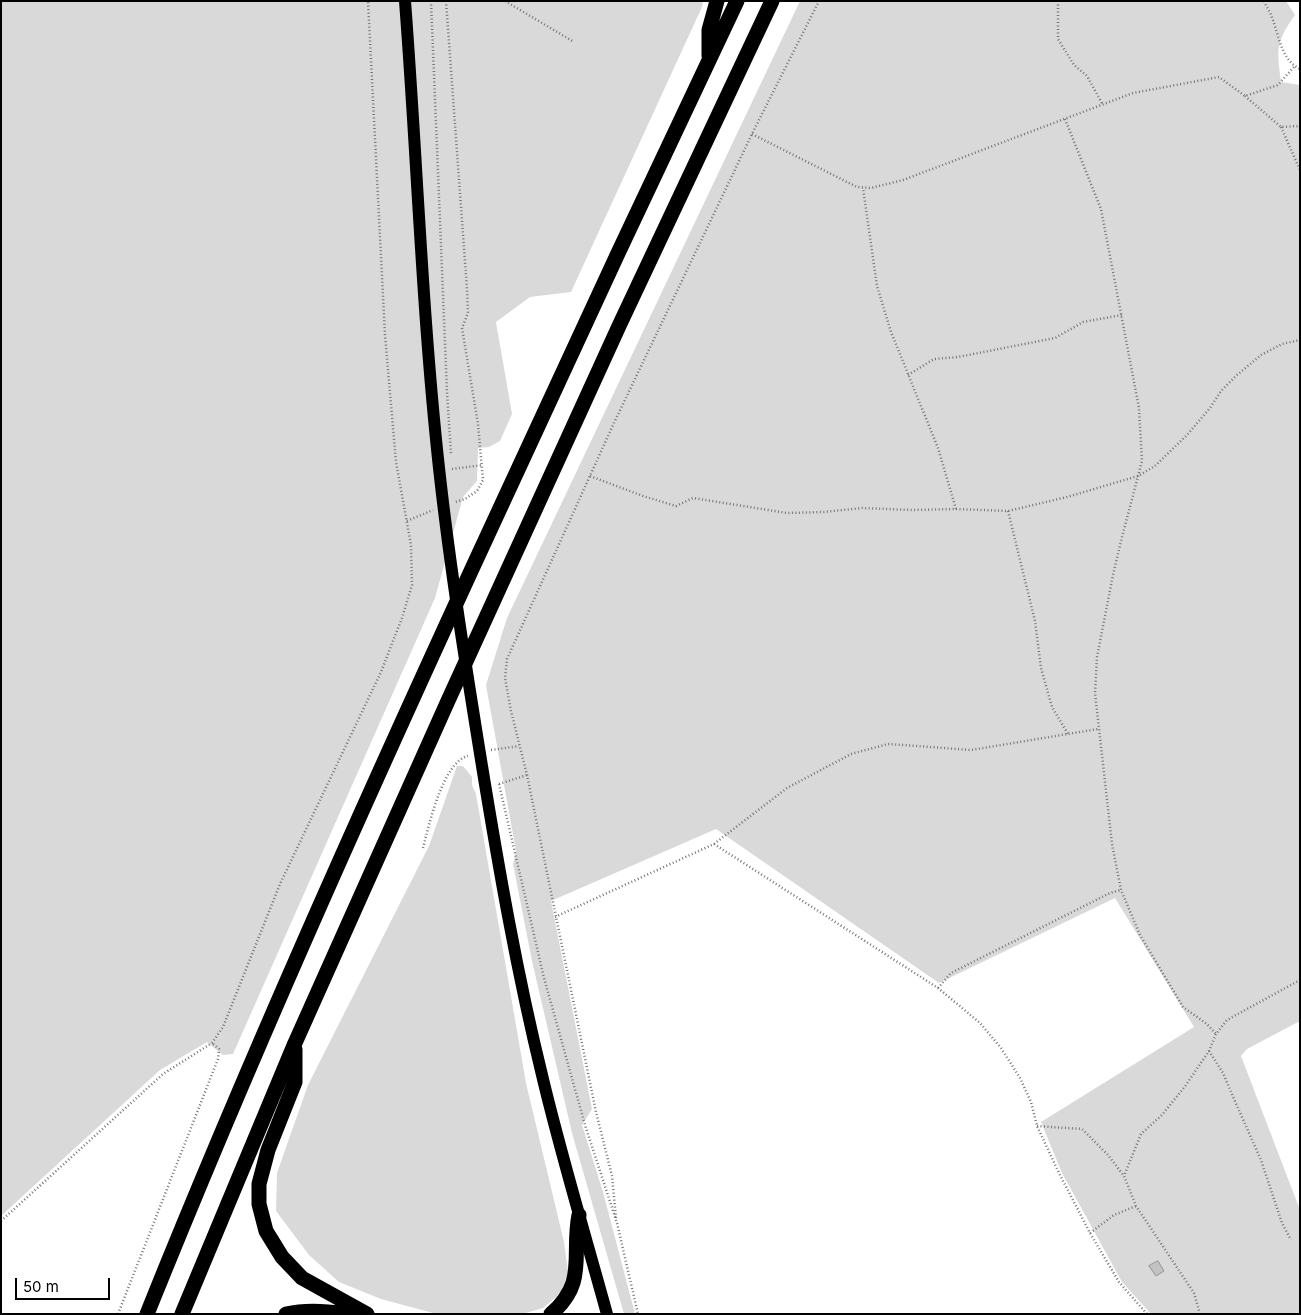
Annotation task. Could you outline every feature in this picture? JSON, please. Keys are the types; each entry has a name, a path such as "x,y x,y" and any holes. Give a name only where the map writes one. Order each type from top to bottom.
{"highway":[{"path":"709,60 709,30 717,1"},
{"path":"147,1314 266,1030 397,732 737,1"},
{"path":"182,1314 295,1042 618,326 772,1"},
{"path":"295,1042 295,1082 268,1150 259,1184 259,1204 266,1231 282,1257 302,1278 367,1314"},
{"path":"551,1314 567,1298 577,1273 576,1232 580,1215"},
{"path":"286,1314 294,1312 334,1312 344,1314"}],"main road":[{"path":"405,1 426,329 446,472 467,672 517,962 541,1074 607,1314"}],"path":[{"path":"1,1221 163,1074 212,1043 223,1027 280,884 381,672 402,618 412,585 411,545 396,462 385,335 368,1"},
{"path":"431,1 447,392 452,459"},
{"path":"446,1 467,289 468,312 462,328 478,424 484,480 477,491 465,499 449,504"},
{"path":"505,1 574,42"},
{"path":"617,1223 612,1176 596,1112 527,775 510,711 506,678 508,658 590,476 752,134 819,1"},
{"path":"1058,1 1058,39 1074,65 1087,76 1103,105"},
{"path":"1264,1 1287,59 1300,69"},
{"path":"1245,96 1278,86 1294,66"},
{"path":"752,134 857,187 870,188 903,180 1066,120 1133,93 1219,77 1245,96 1281,127 1300,170"},
{"path":"1066,120 1101,209 1139,408 1142,461 1121,541 1097,657 1094,693 1112,844 1121,890 1140,935 1184,1007 1207,1024 1216,1034"},
{"path":"1281,127 1300,126"},
{"path":"863,188 878,286 891,332 938,448 956,509"},
{"path":"908,375 934,359 958,357 1055,338 1083,322 1122,315"},
{"path":"590,476 676,506 693,498 787,513 862,508 1008,511 1067,497 1138,476 1155,466 1188,435 1221,391 1237,375 1261,355 1282,344 1300,340"},
{"path":"446,472 452,469 483,465"},
{"path":"407,521 441,507"},
{"path":"1008,511 1035,621 1041,668 1052,706 1068,734"},
{"path":"555,917 714,844 787,788 851,754 888,744 972,750 1098,729"},
{"path":"483,752 502,747 519,746"},
{"path":"423,848 431,814 450,770 456,762 473,754"},
{"path":"527,775 498,782 544,978 585,1125 617,1223 638,1314"},
{"path":"714,844 938,988 980,1023 1001,1048 1020,1078 1031,1102 1037,1126 1090,1233 1119,1282 1147,1314"},
{"path":"938,988 951,973 1110,893 1121,890"},
{"path":"1124,1176 1141,1134 1162,1115 1186,1085 1209,1051 1216,1034 1227,1020 1300,980"},
{"path":"118,1314 218,1059 219,1049 212,1043"},
{"path":"1209,1051 1223,1073 1261,1160 1282,1223 1291,1240"},
{"path":"1037,1126 1082,1129 1108,1155 1124,1176 1136,1206 1194,1293 1200,1314"},
{"path":"1090,1233 1114,1215 1136,1206"}],"shaded area":[{"path":"1,1 703,1 702,7 571,292 530,297 496,322 512,414 500,441 489,447 478,448 477,481 463,497 435,598 233,1054 223,1055 207,1042 160,1070 1,1216"},
{"path":"800,1 1286,1 1295,15 1284,33 1278,54 1281,82 1300,85 1300,1021 1247,1049 1241,1056 1300,1210 1300,1314 1151,1314 1122,1282 1062,1173 1041,1122 1194,1027 1115,898 939,983 716,829 551,901 592,1109 582,1125 603,1192 635,1314 624,1314 572,1133 532,961 513,864 516,851 486,685 507,618"},
{"path":"457,766 463,766 472,777 472,785 476,794 526,1083 564,1242 568,1272 561,1293 543,1308 522,1314 437,1314 381,1299 339,1282 309,1255 276,1211 277,1173 308,1085 429,846"}],"building":[{"path":"1158,1261 1164,1271 1156,1276 1149,1266"}]}
